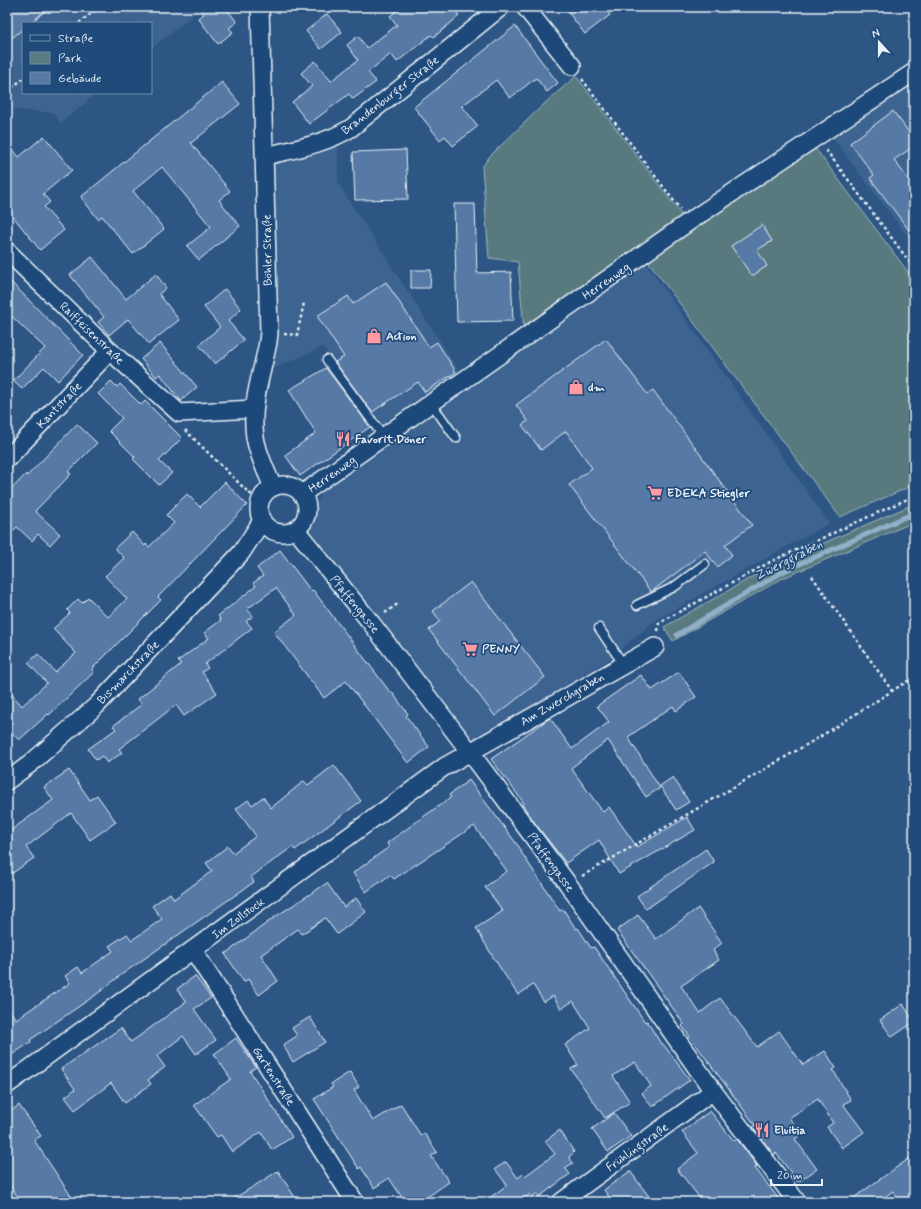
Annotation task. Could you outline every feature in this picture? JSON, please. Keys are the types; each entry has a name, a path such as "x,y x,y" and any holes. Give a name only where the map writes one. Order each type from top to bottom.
{"street":[{"name":"Böhler Straße","path":"260,7 269,332 254,409 255,438 262,464 272,487"},
{"name":"Brandenburger Straße","path":"265,156 318,143 339,136 351,128 501,7"},
{"path":"525,7 572,66"},
{"name":"Herrenweg","path":"302,494 690,221 913,74"},
{"name":"Raiffeisenstraße","path":"7,251 110,351 179,413"},
{"name":"Kantstraße","path":"7,459 110,351"},
{"path":"179,413 254,409"},
{"path":"288,486 302,494 307,510 302,525 296,530 285,534 274,532 267,528 259,514 260,501 265,493 272,487 288,486"},
{"name":"Bismarckstraße","path":"7,781 30,764 96,706 241,553 262,521"},
{"name":"Pfaffengasse","path":"296,530 372,624 470,752 568,884 713,1091 797,1202"},
{"name":"Bismarckstraße","path":"241,553 274,532"},
{"name":"Am Zwerchgraben","path":"470,752 655,647"},
{"name":"Im Zollstock","path":"7,1085 420,784 470,752"},
{"name":"Gartenstraße","path":"193,950 355,1202"},
{"name":"Frühlingstraße","path":"561,1202 713,1091"}],"lane":[{"path":"327,360 384,437"},
{"path":"431,403 456,438"},
{"path":"637,605 674,587 705,564"},
{"path":"600,628 623,664"}],"path":[{"path":"80,22 99,7"},
{"path":"572,66 690,221"},
{"path":"7,91 22,80"},
{"path":"816,137 914,268"},
{"path":"269,332 297,335 304,303"},
{"path":"179,413 187,433 248,492 260,501"},
{"path":"655,647 659,623 772,561 914,496"},
{"path":"812,576 892,691"},
{"path":"568,884 818,738 914,677"}],"shaded area":[{"path":"7,7 203,7 152,48 152,22 22,22 22,94 96,94 61,123 53,113 7,109"},
{"path":"914,79 914,245 832,137"},
{"path":"338,129 338,183 459,371 524,331 638,252 829,523 656,620 605,662 468,744 308,527 322,491 388,437 323,347 272,369 274,161"}],"green space":[{"path":"576,76 684,218 524,331 518,262 489,258 482,167 490,156 543,105"},
{"path":"812,144 914,280 914,485 840,517 647,260"},
{"path":"914,504 914,522 783,578 673,641 664,627 773,565"}],"building":[{"path":"7,7 50,7 31,22 22,22 22,30 7,42"},
{"path":"198,7 225,7 237,22 229,28 233,32 218,44 198,18 204,14"},
{"path":"401,7 452,7 459,16 434,37 431,35 397,62 391,54 368,72 376,82 353,99 349,94 309,124 292,102 312,86 301,73 315,61 331,81 358,60 347,45 358,36 367,48 397,25 390,16"},
{"path":"564,7 604,7 610,15 585,34"},
{"path":"327,14 342,32 321,49 306,31"},
{"path":"515,26 558,83 547,92 536,78 510,98 496,80 462,106 478,126 453,146 445,136 440,140 414,107"},
{"path":"222,82 240,104 191,143 230,191 219,200 240,226 199,260 187,246 211,227 162,167 133,191 164,229 133,254 102,216 98,219 81,197"},
{"path":"893,111 914,139 914,146 894,160 914,187 914,237 870,178 874,175 850,143"},
{"path":"44,136 72,170 43,194 50,202 44,207 64,230 40,250 7,209 7,142 19,157"},
{"path":"406,150 408,199 355,200 353,152"},
{"path":"454,204 475,204 477,273 511,272 513,321 457,322"},
{"path":"762,225 772,241 757,250 767,266 752,276 731,246"},
{"path":"92,257 126,299 156,274 166,288 159,294 179,320 149,344 128,319 109,335 98,322 104,317 70,275"},
{"path":"411,270 431,270 430,288 411,288"},
{"path":"7,278 83,355 58,381 44,367 22,389 13,381 45,348 7,312"},
{"path":"386,282 429,347 437,342 456,372 425,392 418,382 372,412 335,362 344,357 317,316 348,296 353,304"},
{"path":"225,289 241,309 228,321 244,340 215,364 199,345 220,327 204,307"},
{"path":"606,339 647,394 653,390 752,525 725,545 732,555 717,567 705,551 651,592 569,485 592,468 566,431 541,450 522,425 528,421 516,405"},
{"path":"160,343 197,387 181,401 160,374 156,377 141,359"},
{"path":"326,368 370,427 300,476 285,455 316,433 289,390"},
{"path":"111,381 117,387 120,384 141,405 145,401 182,438 159,461 172,473 159,485 133,459 135,457 109,431 122,418 98,394"},
{"path":"77,424 97,443 68,472 71,474 35,511 60,534 50,545 38,534 32,541 17,527 7,537 7,494 26,474 27,476"},
{"path":"225,482 247,505 158,597 161,600 92,669 94,672 49,715 48,714 19,740 7,728 7,689 22,706 47,683 28,663 38,654 55,672 76,653 53,629 70,613 67,610 78,599 82,603 88,597 108,617 127,599 105,576 124,558 115,548 132,532 145,546 146,544 149,547 174,523 166,515 187,494 200,507"},
{"path":"280,550 311,591 313,590 390,692 391,691 408,714 406,716 429,747 408,763 346,681 324,698 274,632 296,615 276,588 247,609 253,616 246,621 252,628 205,664 208,668 202,672 217,693 184,716 176,705 119,749 122,753 107,763 102,756 96,760 88,749 116,729 113,726 142,704 138,699 181,664 178,661 209,638 204,633 221,620 218,616 256,586 253,583 263,576 257,568"},
{"path":"471,582 545,677 495,716 429,630 440,621 433,611"},
{"path":"679,672 696,697 676,711 673,706 628,737 660,788 646,797 608,740 571,768 603,812 609,807 637,847 687,817 695,830 619,874 599,840 566,863 537,826 522,804 524,803 491,759 550,718 572,749 609,722 597,706 641,675 652,690"},
{"path":"334,765 361,801 295,850 292,847 251,877 254,882 121,975 97,994 30,1040 31,1042 7,1058 7,1007 16,1019 70,983 65,976 78,967 82,973 113,951 109,946 127,934 132,940 162,919 152,906 170,893 174,899 212,871 206,863 228,846 233,853 256,836 236,809 248,800 252,805 263,797 271,808 304,781 308,785"},
{"path":"69,770 90,800 97,795 116,822 90,840 71,813 26,847 34,858 7,877 7,833 53,800 44,787"},
{"path":"673,777 689,802 676,810 660,786"},
{"path":"469,780 522,851 521,852 560,911 563,909 591,948 594,947 645,1022 647,1021 661,1044 663,1044 690,1080 652,1107 642,1093 651,1086 635,1062 613,1076 630,1102 605,1118 571,1069 578,1065 565,1045 590,1028 573,1001 561,1009 553,996 544,1002 533,985 518,995 493,957 476,928 503,911 485,887 507,871 474,826 394,879 390,875 366,892 353,873 389,847 387,843 451,797 449,795"},
{"path":"706,849 714,862 646,909 637,896"},
{"path":"327,883 344,907 356,898 366,912 337,934 325,918 302,934 298,929 261,955 278,981 259,995 248,979 244,982 225,954 275,917"},
{"path":"698,908 722,943 713,950 719,960 681,986 700,1013 720,998 757,1047 779,1031 803,1065 825,1051 836,1068 833,1070 851,1100 843,1104 864,1132 842,1148 827,1127 833,1123 818,1099 789,1118 794,1124 792,1126 799,1136 795,1139 817,1169 798,1182 776,1153 774,1155 753,1127 755,1125 682,1026 684,1024 617,930 638,915 656,939"},
{"path":"195,976 211,998 194,1009 216,1040 196,1054 183,1036 157,1056 165,1067 148,1080 151,1084 125,1103 111,1083 75,1110 65,1097 75,1089 61,1069 121,1028 131,1042 186,1002 177,989"},
{"path":"903,1004 914,1022 892,1037 880,1020"},
{"path":"310,1017 325,1042 293,1062 283,1045 297,1036 292,1028"},
{"path":"236,1038 256,1067 250,1071 292,1137 272,1150 261,1132 232,1152 221,1135 217,1137 194,1105 231,1079 214,1054"},
{"path":"350,1072 359,1087 354,1090 373,1121 401,1104 421,1136 424,1133 437,1152 431,1156 449,1182 420,1202 405,1202 389,1178 374,1188 361,1167 359,1169 314,1099 333,1087 331,1084"},
{"path":"19,1105 41,1136 34,1140 75,1202 21,1202 7,1181 7,1114"},
{"path":"710,1111 734,1141 737,1139 757,1166 755,1168 781,1202 703,1202 677,1169 698,1153 682,1132"},
{"path":"614,1113 631,1136 608,1152 592,1129"},
{"path":"560,1130 574,1152 569,1157 573,1163 565,1168 570,1174 539,1197 537,1193 532,1197 530,1194 519,1202 484,1202 507,1185 495,1169 506,1162 518,1178 523,1174 525,1176 555,1154 545,1141"},
{"path":"914,1155 914,1202 901,1202 893,1191 878,1202 848,1202"},
{"path":"278,1171 298,1202 228,1202 251,1188"},
{"path":"630,1171 653,1202 613,1202 604,1190"}],"waterway":[{"name":"Zwerggraben","path":"677,635 782,572 914,513"}],"place":[{"name":"Action","path":"374,336"},
{"name":"dm","path":"576,387"},
{"name":"Favorit Döner","path":"343,439"},
{"name":"EDEKA Stiegler","path":"655,493"},
{"name":"PENNY","path":"470,649"},
{"name":"Eluitia","path":"762,1130"}]}
